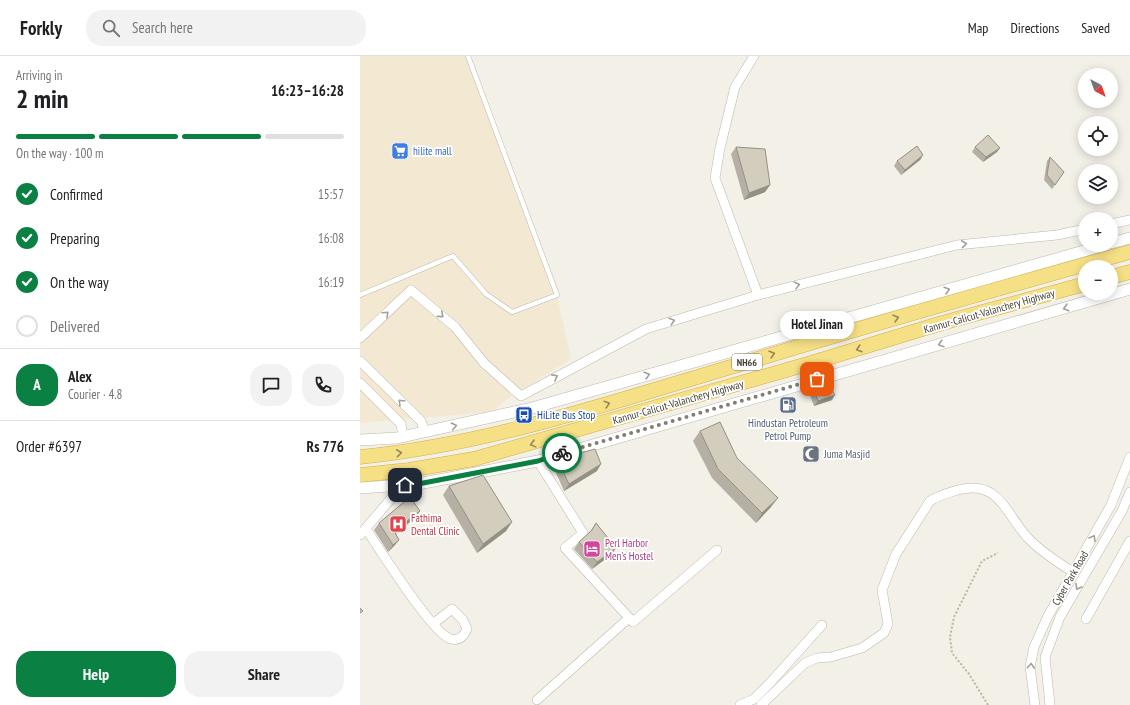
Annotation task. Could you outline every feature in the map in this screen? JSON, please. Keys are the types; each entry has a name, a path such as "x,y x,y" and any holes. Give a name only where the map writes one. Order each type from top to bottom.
{"highway":[{"name":"NH66","path":"360,457 407,452 454,444 539,424 804,345 1130,252"},
{"path":"1118,275 1130,272"},
{"name":"Kannur-Calicut-Valanchery Highway","path":"360,475 409,470 474,459 1078,286"}],"street":[{"path":"754,56 735,87 720,148 716,178 758,295"},
{"path":"1118,223 1130,220"},
{"path":"360,338 411,290 455,327 484,363 521,396 646,329 758,295 957,245 1057,235 1078,230"},
{"path":"1118,241 1130,238"},
{"path":"360,440 403,436 425,432 532,408 1081,252"},
{"path":"360,488 418,484 538,461 1130,290"},
{"path":"360,361 421,422 425,432"},
{"path":"360,383 401,424 403,436"},
{"name":"Cyber Park Road","path":"1035,705 1030,667 1034,647 1048,616 1111,505 1130,457"},
{"path":"538,461 583,533 565,548 633,622 717,550"},
{"path":"392,486 395,494 363,532 434,623"},
{"path":"761,705 805,663 817,658 831,657 862,648 872,643 884,633 888,624 886,603 882,590 896,554 930,501 938,495 970,486 984,488 998,497 1027,536 1039,548 1073,572"},
{"path":"1050,705 1045,657 1060,618 1122,511 1130,492"},
{"path":"1086,619 1130,541"},
{"path":"537,700 629,618"},
{"path":"740,705 754,698 822,625"},
{"path":"785,666 794,673"}],"lane":[{"path":"360,295 453,256 486,294 512,312 557,295 468,56"}],"path":[{"path":"988,705 969,674 952,654 950,638 954,617 982,561 998,553"}],"shaded area":[{"path":"360,56 468,56 557,295 571,359 510,397 491,412 360,423"}],"building":[{"path":"988,135 1000,148 986,157 975,147"},
{"path":"917,146 923,155 905,170 897,161"},
{"path":"736,147 765,149 770,185 749,193"},
{"path":"1050,157 1064,172 1055,185 1047,175"},
{"path":"829,385 835,395 818,401 814,390"},
{"path":"720,422 737,458 778,498 762,513 718,469 700,431"},
{"path":"595,449 601,464 569,484 557,459"},
{"path":"483,475 512,522 483,544 449,486"},
{"path":"410,497 420,511 394,531 399,540 393,545 379,523"},
{"path":"596,523 616,548 597,562 579,542 592,530"}],"way so far":[{"path":"562,453 817,379"}],"place":[{"name":"hilite mall","path":"400,151"},
{"name":"Hotel Jinan","path":"817,379"},
{"name":"Hindustan Petroleum Petrol Pump","path":"788,405"},
{"name":"HiLite Bus Stop","path":"524,415"},
{"name":"Juma Masjid","path":"811,454"},
{"name":"Fathima Dental Clinic","path":"398,524"},
{"name":"Perl Harbor Men's Hostel","path":"592,549"}],"route":[{"path":"405,485 418,484 538,461 562,453"}]}
